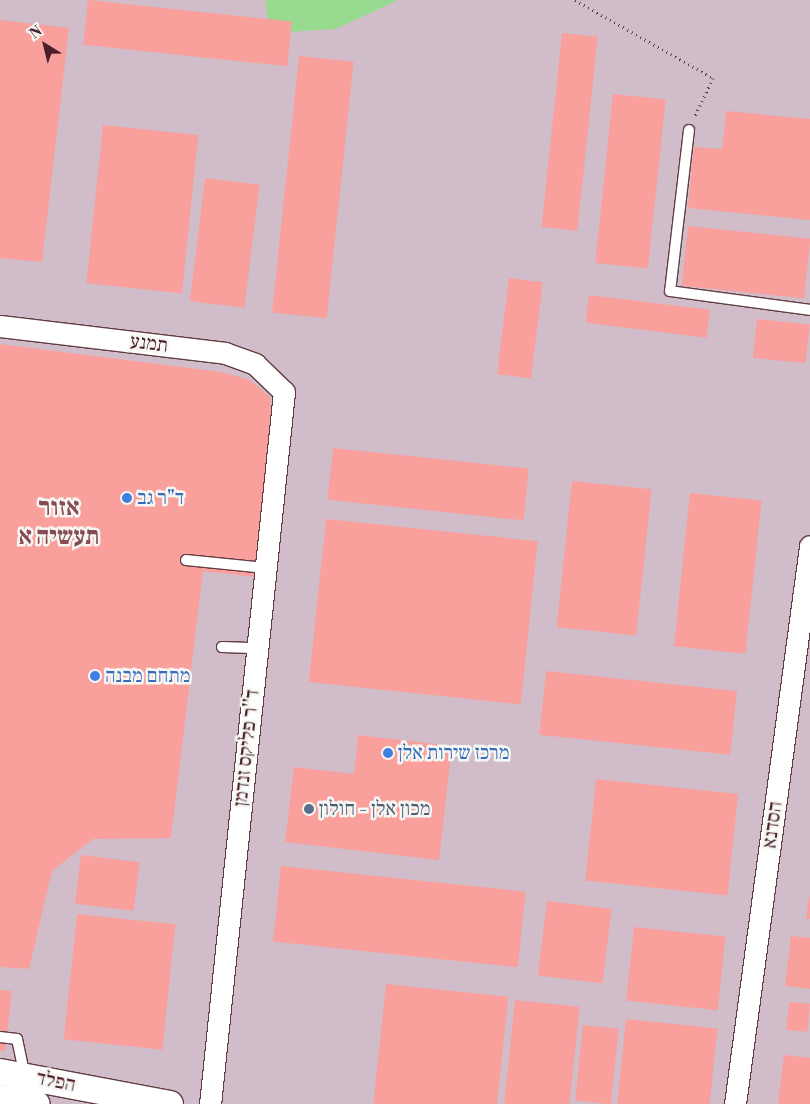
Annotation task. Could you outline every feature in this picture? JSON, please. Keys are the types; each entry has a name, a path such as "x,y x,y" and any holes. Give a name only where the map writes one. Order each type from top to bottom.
{"street":[{"name":"תמנע","path":"0,326 226,353 255,364 284,392"},
{"name":"ד''ר פליקס זנדמן","path":"210,1104 284,392"},
{"name":"הסדנא","path":"735,1104 810,546"},
{"name":"הפלד","path":"0,1072 170,1104"},
{"name":"הפלד","path":"0,1098 37,1104"}],"lane":[{"path":"689,130 670,291 810,310"},
{"path":"186,560 266,568"},
{"path":"222,647 258,648"},
{"path":"0,1037 17,1039 26,1077"}],"path":[{"path":"575,0 713,78 689,130"}],"shaded area":[{"path":"0,0 810,0 810,1104 0,1104"}],"green space":[{"path":"265,0 398,0 336,29 270,33"}],"building":[{"path":"88,0 292,21 287,66 83,45"},
{"path":"0,20 69,28 42,262 0,258"},
{"path":"562,33 598,37 577,231 542,227"},
{"path":"299,56 354,62 327,318 272,313"},
{"path":"613,94 666,100 648,269 595,263"},
{"path":"726,111 810,119 810,220 688,208 694,147 722,149"},
{"path":"103,125 198,135 182,293 86,283"},
{"path":"205,178 260,185 244,308 190,301"},
{"path":"688,226 810,239 804,299 682,286"},
{"path":"509,278 543,282 531,378 497,374"},
{"path":"589,295 710,310 707,338 586,323"},
{"path":"757,319 810,325 806,363 753,358"},
{"name":"מתחם מבנה","path":"0,344 221,372 250,380 270,397 272,423 256,577 203,571 171,838 93,839 52,871 29,969 0,967"},
{"path":"333,448 529,469 523,520 328,500"},
{"path":"572,481 652,489 636,636 557,627"},
{"path":"690,493 762,501 746,654 674,646"},
{"path":"326,519 538,541 521,704 309,682"},
{"path":"546,671 737,691 730,755 539,735"},
{"path":"358,735 452,746 439,860 285,842 294,767 354,774"},
{"path":"596,779 738,794 728,895 585,880"},
{"path":"81,855 140,862 134,911 75,904"},
{"path":"281,866 526,892 518,967 273,942"},
{"path":"809,896 810,919 806,919"},
{"path":"547,901 612,909 602,983 538,975"},
{"path":"77,914 175,924 162,1050 64,1039"},
{"path":"634,927 725,937 718,1010 626,1001"},
{"path":"791,936 810,938 810,989 785,986"},
{"path":"386,984 508,997 497,1104 373,1104"},
{"path":"0,990 12,991 5,1051 0,1051"},
{"path":"515,1000 580,1007 569,1104 504,1104"},
{"path":"789,1002 810,1004 807,1032 787,1030"},
{"path":"626,1019 717,1029 710,1104 617,1104"},
{"path":"583,1025 619,1029 611,1104 575,1101"},
{"path":"784,1055 810,1058 810,1104 778,1104"}],"place":[{"name":"ד\"ר גב","path":"127,498"},
{"name":"מתחם מבנה","path":"95,676"},
{"name":"מרכז שירות אלן","path":"388,753"},
{"name":"מכון אלן - חולון","path":"309,809"}],"district":[{"name":"אזור תעשיה א","path":"59,524"}]}
